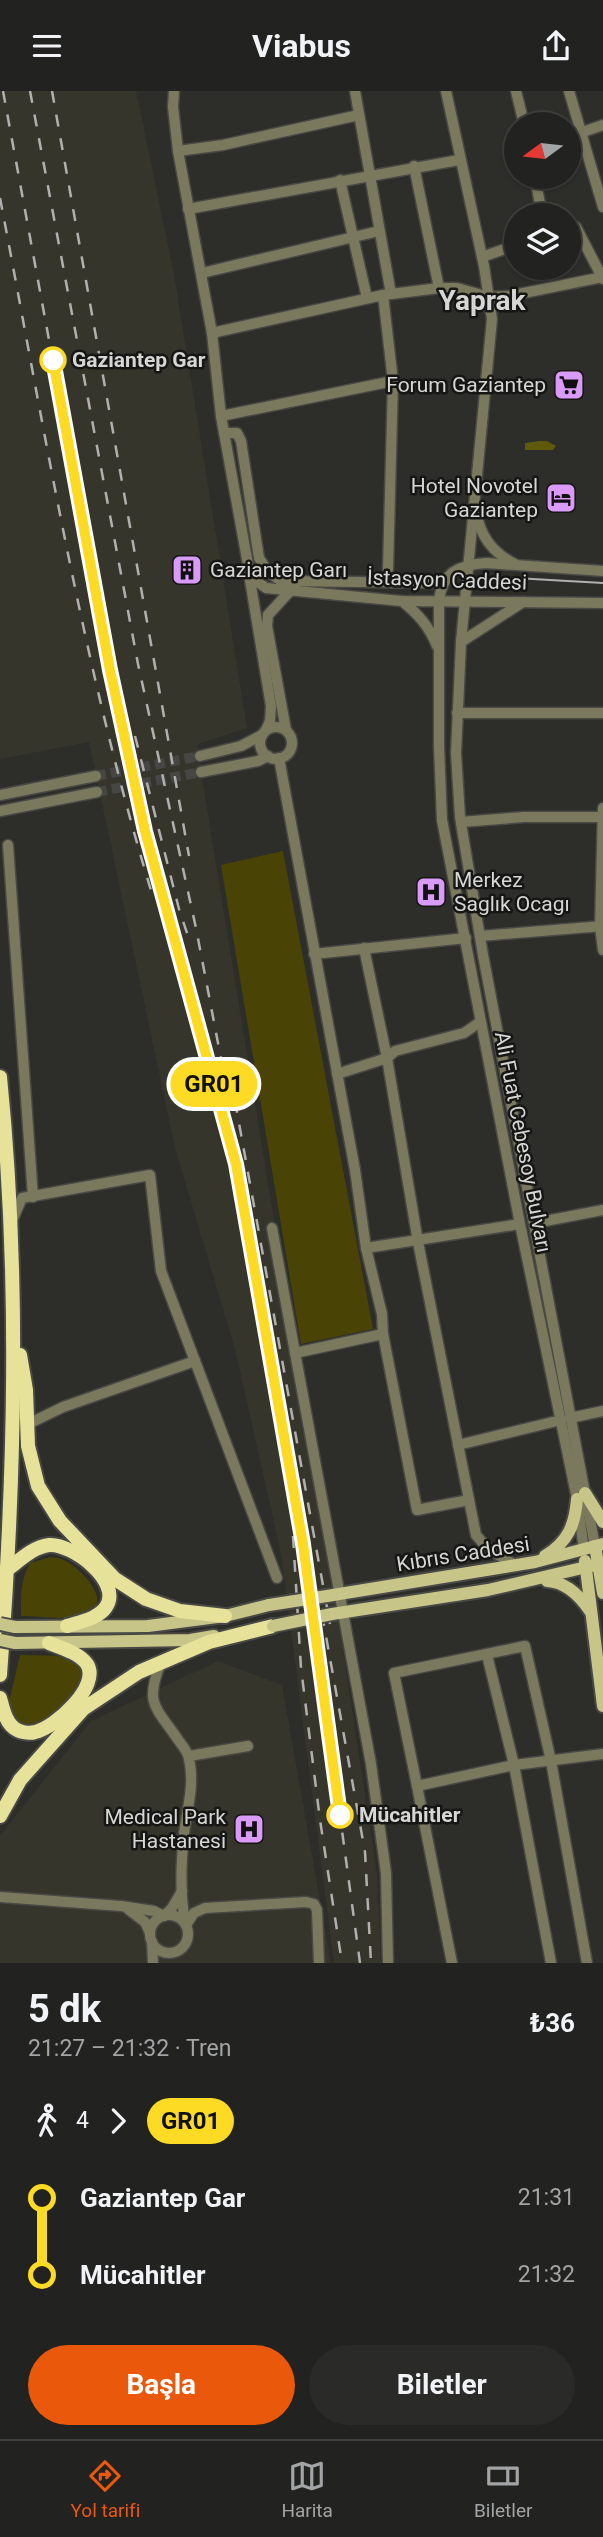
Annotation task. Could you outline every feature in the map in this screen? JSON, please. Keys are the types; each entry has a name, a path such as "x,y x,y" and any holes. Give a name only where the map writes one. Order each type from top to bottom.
{"highway":[{"path":"0,1077 13,1315 8,1569 0,1675"},
{"path":"13,1315 26,1390 27,1446 38,1486 60,1521 115,1579 146,1599 180,1611 225,1616"},
{"path":"8,1569 36,1549 52,1545 69,1549 100,1574 110,1590 106,1607 93,1617 67,1626"},
{"path":"0,1816 20,1780 83,1709 139,1672 208,1642 273,1626"},
{"path":"0,1698 7,1719 14,1727 34,1733 59,1718 78,1700 90,1683 87,1664 72,1652 49,1643"}],"main road":[{"path":"581,1496 603,1523"},
{"path":"535,1562 557,1549 572,1530 581,1496"},
{"name":"Kıbrıs Caddesi","path":"0,1624 15,1627 148,1626 225,1616 269,1605 535,1562 594,1547"},
{"name":"Ali Fuat Cebesoy Bulvarı","path":"594,1547 596,1566 591,1612 603,1706"},
{"path":"0,1640 49,1643 190,1640 536,1581 596,1566 603,1593"},
{"path":"536,1581 555,1581 564,1585 582,1598 591,1612"}],"street":[{"path":"174,91 178,151 202,273 221,417 271,706 270,720 261,748 268,756"},
{"path":"355,91 379,231 393,381 388,569"},
{"path":"446,91 482,257 489,297 490,340 461,642 456,753 461,822 535,1223 565,1419"},
{"path":"516,91 521,112"},
{"path":"569,91 574,112"},
{"path":"178,151 223,145 359,114"},
{"path":"581,133 603,125"},
{"path":"581,136 603,207"},
{"path":"188,209 414,166 459,160"},
{"path":"414,166 439,288"},
{"path":"340,180 367,299"},
{"path":"202,273 379,231"},
{"path":"212,333 387,295 457,288 489,297 509,296 603,278 581,236"},
{"path":"482,257 504,249"},
{"path":"221,417 393,381"},
{"path":"224,433 237,433 241,441 259,558 268,572 281,581 442,583"},
{"path":"476,502 478,523 484,537 503,557 519,566"},
{"name":"İstasyon Caddesi","path":"442,583 453,572 468,564 603,571"},
{"name":"İstasyon Caddesi","path":"249,570 255,580 266,588 290,591 401,601 603,603"},
{"name":"Ali Fuat Cebesoy Bulvarı","path":"442,583 438,650 442,820 520,1224 594,1547"},
{"path":"201,772 258,761 268,756 279,758 287,754 292,745 292,739 286,730 267,626 268,615 290,591"},
{"path":"401,601 427,625 438,650"},
{"path":"461,642 524,601"},
{"path":"457,713 603,713"},
{"path":"200,756 241,746 276,726 286,730"},
{"path":"279,758 355,1170 366,1248 383,1314 383,1334 417,1510 469,1500"},
{"path":"0,795 96,776"},
{"path":"0,811 97,792"},
{"path":"461,822 603,813 603,950"},
{"path":"8,845 33,1197"},
{"path":"480,936 602,926"},
{"path":"314,954 466,938"},
{"path":"364,948 476,1535 488,1549 515,1565"},
{"path":"337,1073 387,1058 395,1051 464,1033 480,1022"},
{"path":"10,1226 22,1198 150,1175 161,1271 277,1578"},
{"path":"535,1223 603,1210"},
{"path":"366,1248 520,1224"},
{"path":"272,1227 333,1595 371,1764 386,1873 388,1963"},
{"path":"295,1353 383,1334"},
{"path":"28,1424 62,1407 195,1361"},
{"path":"458,1445 603,1411"},
{"path":"453,1963 394,1673 525,1646 551,1761 587,1963"},
{"path":"487,1655 514,1765 551,1963"},
{"path":"160,1665 152,1685 152,1700 189,1756 191,1794 184,1833 182,1890 188,1937 171,1963"},
{"path":"189,1756 248,1746"},
{"path":"417,1786 514,1765 603,1754"},
{"path":"153,1963 151,1938 154,1923 172,1908 182,1890"},
{"path":"3,1896 154,1911 164,1916 176,1917 186,1925"},
{"path":"186,1925 194,1913 205,1908 306,1902 314,1904 317,1910 319,1963"},
{"path":"121,1906 137,1914 145,1922 160,1951 178,1952"}],"shaded area":[{"path":"0,91 136,91 174,274 247,728 198,744 201,772 331,1570 377,1875 381,1963 334,1963 281,1554 235,1349 175,1148 89,742 0,759"},
{"path":"547,441 556,446 553,450 525,450 525,443"},
{"path":"283,851 373,1329 301,1344 221,865"},
{"path":"50,1557 68,1562 84,1575 96,1593 95,1608 87,1614 72,1617 21,1616 24,1576 30,1563"},
{"path":"20,1655 68,1656 83,1671 80,1690 39,1725 28,1727 12,1717 9,1702"},
{"path":"218,1661 282,1685 331,1963 0,1963 0,1836 91,1721"}],"tunnel":[{"path":"96,776 200,756"},
{"path":"97,792 201,772"}],"tram line":[{"path":"515,578 603,583"}],"railway":[{"path":"3,91 110,670 145,831 236,1164 303,1544 360,1963"},
{"path":"30,91 138,664 196,928 231,1111"},
{"path":"52,91 189,856"},
{"path":"0,198 86,637 128,811 153,897"},
{"path":"135,736 189,939"},
{"path":"235,1101 330,1624"},
{"path":"293,1536 301,1668 320,1820 342,1963"},
{"path":"322,1614 365,1852 371,1963"}],"train":[{"name":"GR01","path":"53,360 110,670 145,831 236,1164 303,1544 340,1815"}],"place":[{"name":"Gaziantep Gar","path":"53,360"},
{"name":"Forum Gaziantep","path":"569,385"},
{"name":"Hotel Novotel Gaziantep","path":"561,498"},
{"name":"Gaziantep Garı","path":"187,570"},
{"name":"Merkez Saglık Ocagı","path":"431,892"},
{"name":"Mücahitler","path":"340,1815"},
{"name":"Medical Park Hastanesi","path":"249,1829"}],"district":[{"name":"Yaprak","path":"482,300"}]}
